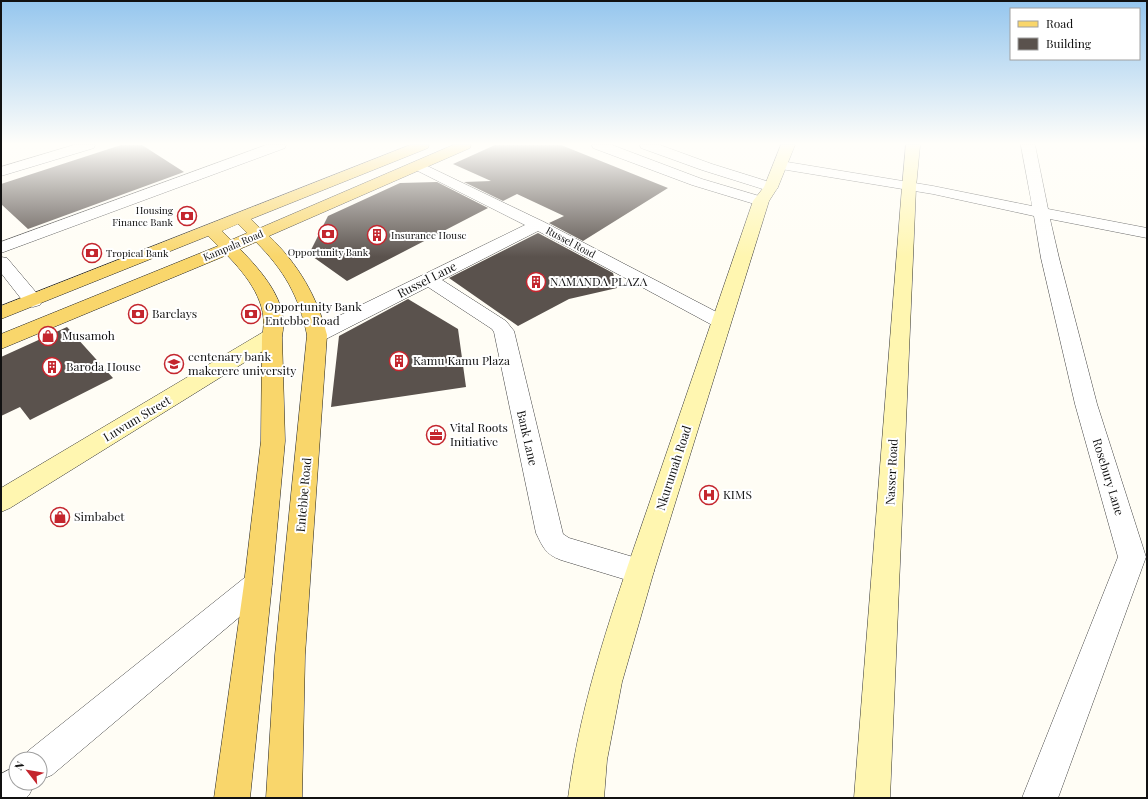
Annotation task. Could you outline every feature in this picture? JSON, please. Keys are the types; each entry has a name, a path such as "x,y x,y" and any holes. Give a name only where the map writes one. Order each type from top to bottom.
{"main road":[{"name":"Kampala Road","path":"1,342 230,247 249,226 342,182"},
{"name":"Kampala Road","path":"1,313 211,230 249,226 373,182"},
{"name":"Entebbe Road","path":"249,226 290,270 300,283 314,316 317,335 290,655 284,798"},
{"path":"211,230 230,247 246,265 262,288 270,304 274,323 272,336 272,441 258,584 232,798"}],"street":[{"path":"1,248 179,182"},
{"name":"Russel Road","path":"452,182 538,225 721,322"},
{"path":"698,182 766,194"},
{"path":"740,182 766,194"},
{"name":"Nkurumah Road","path":"586,798 590,760 606,682 640,571 721,322 771,182"},
{"path":"891,182 1147,233"},
{"name":"Nasser Road","path":"872,798 909,182"},
{"name":"Rosebury Lane","path":"1035,182 1050,258 1086,404 1132,557 1040,798"},
{"name":"Russel Lane","path":"317,335 538,225"},
{"path":"1,262 33,301"},
{"name":"Bank Lane","path":"429,279 499,325 504,331 549,533 554,542 561,548 640,571"},
{"name":"Luwum Street","path":"1,501 272,336"},
{"path":"48,756 258,584"}],"building":[{"path":"6,182 156,182 28,229 1,204 1,184"},
{"name":"Insurance House","path":"438,182 488,208 347,281 309,254 328,216 400,183"},
{"path":"465,182 654,182 668,188 583,241 549,223 564,216 517,194 503,201"},
{"name":"NAMANDA PLAZA","path":"538,233 613,273 617,288 569,299 518,326 449,278"},
{"name":"Kamu Kamu Plaza","path":"408,299 458,329 466,387 331,407 339,336"},
{"name":"Baroda House","path":"67,327 113,378 30,420 20,407 1,416 1,357"}],"place":[{"name":"Housing Finance Bank","path":"187,216"},
{"name":"Opportunity Bank","path":"328,234"},
{"name":"Insurance House","path":"377,235"},
{"name":"Tropical Bank","path":"92,253"},
{"name":"NAMANDA PLAZA","path":"536,282"},
{"name":"Barclays","path":"138,314"},
{"name":"Opportunity Bank Entebbe Road","path":"251,314"},
{"name":"Musamoh","path":"48,336"},
{"name":"Kamu Kamu Plaza","path":"399,361"},
{"name":"centenary bank makerere university","path":"174,364"},
{"name":"Baroda House","path":"52,367"},
{"name":"Vital Roots Initiative","path":"436,435"},
{"name":"KIMS","path":"709,495"},
{"name":"Simbabet","path":"60,517"}]}
